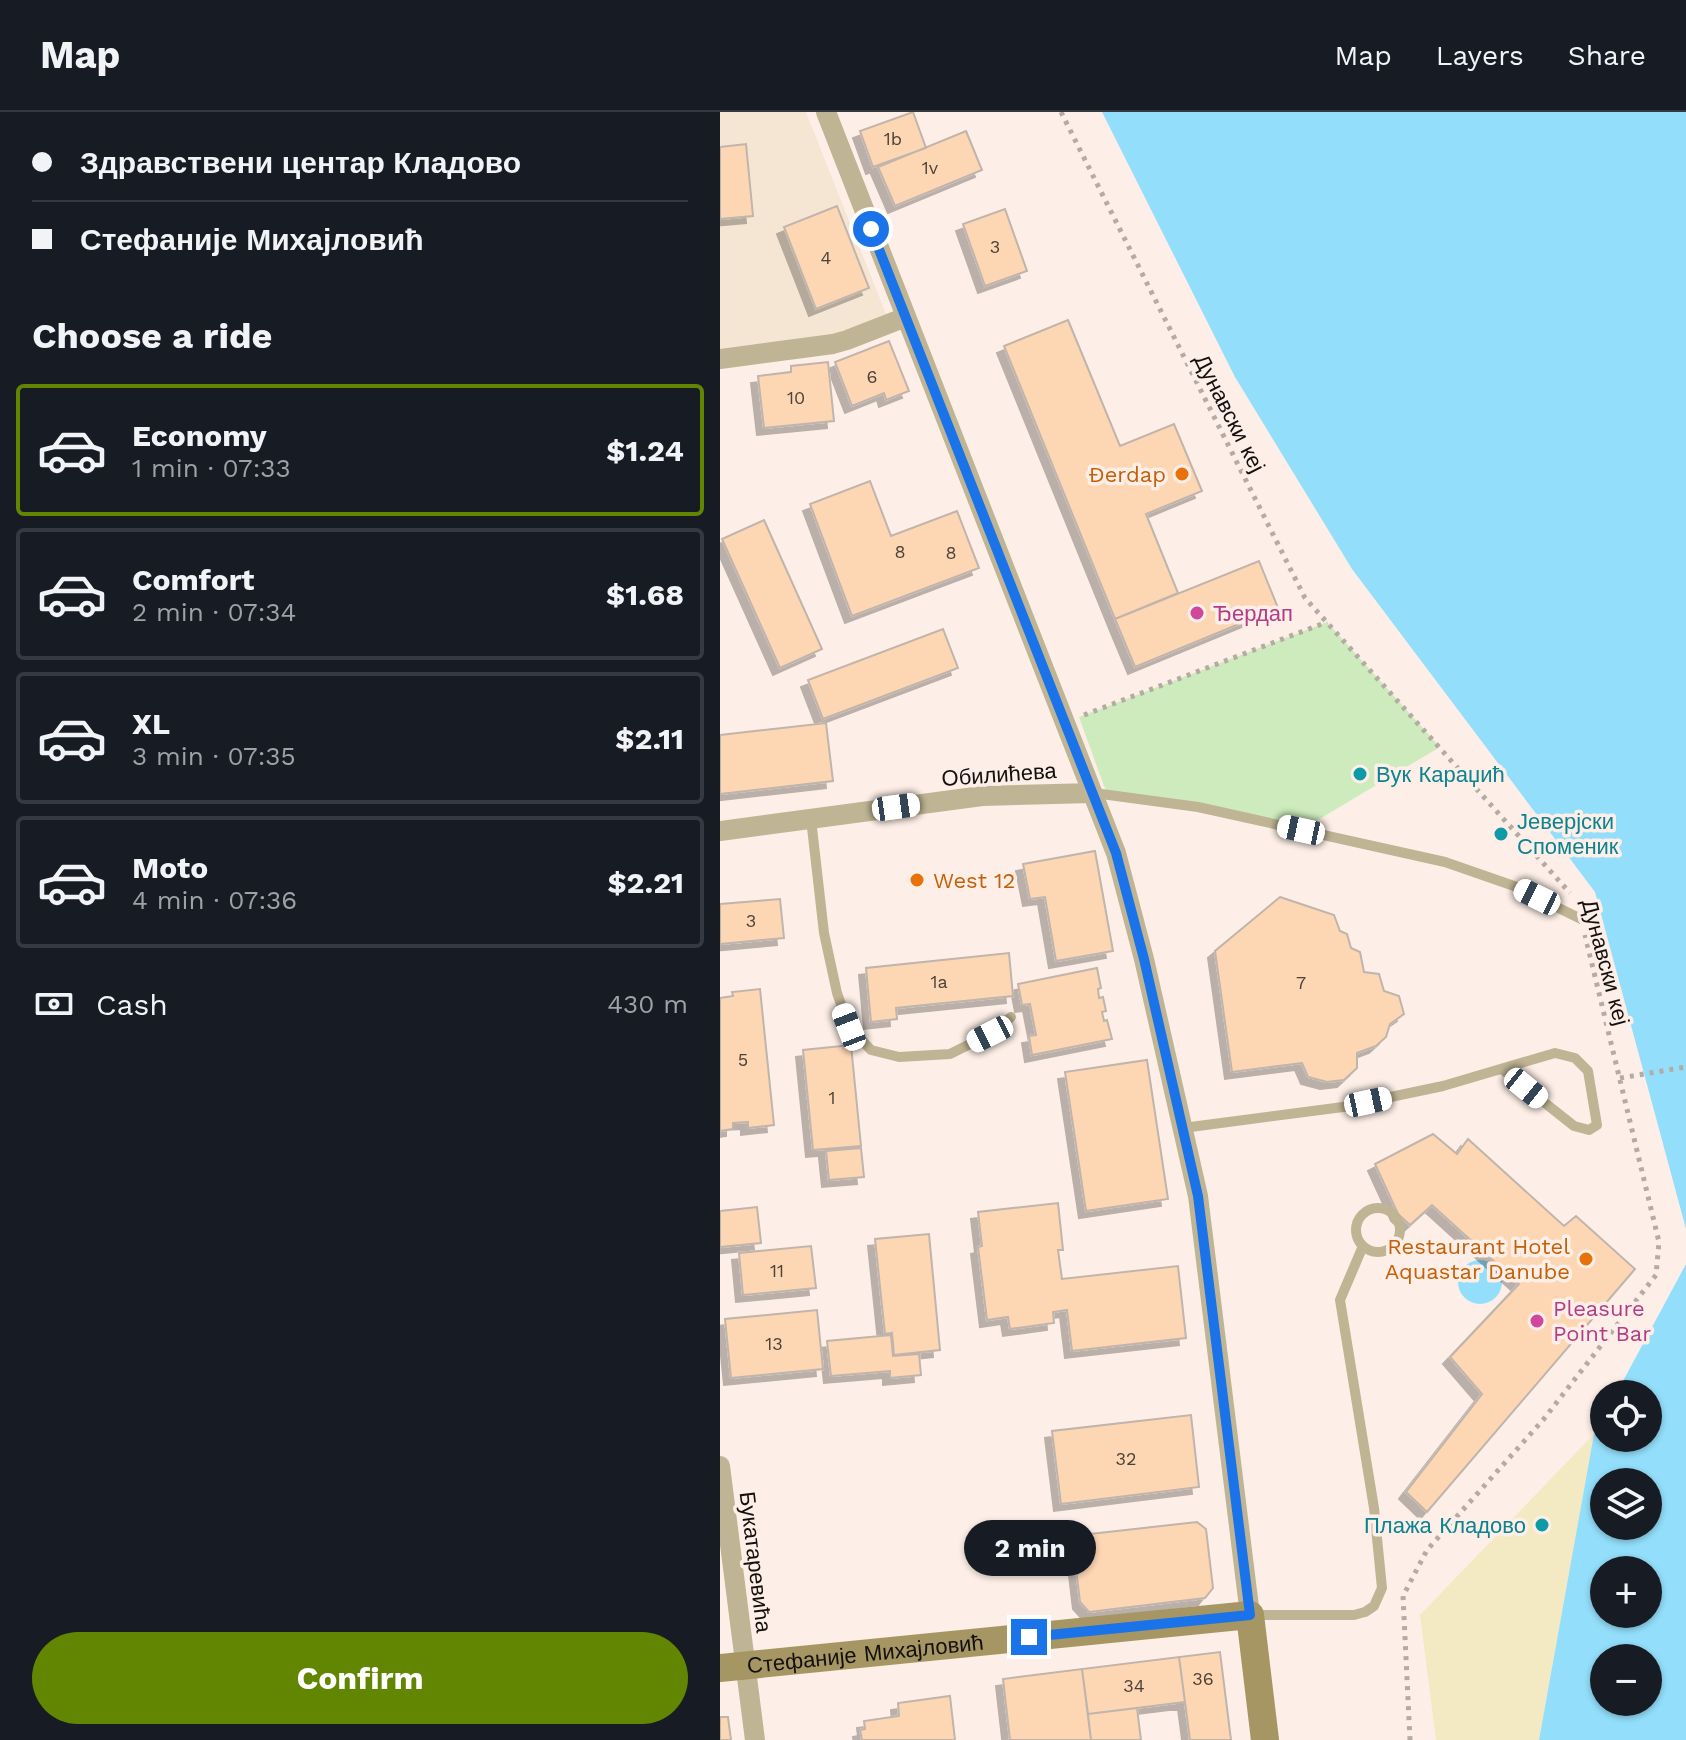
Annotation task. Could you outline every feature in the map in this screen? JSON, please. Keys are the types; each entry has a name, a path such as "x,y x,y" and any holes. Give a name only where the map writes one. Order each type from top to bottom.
{"main road":[{"name":"Стефаније Михајловић","path":"733,1667 1250,1615"},
{"path":"1250,1615 1265,1740"}],"street":[{"path":"826,112 1116,853 1144,959 1198,1196 1250,1615"},
{"path":"720,359 833,344 906,317"},
{"name":"Обилићева","path":"720,831 982,796 1092,793"},
{"name":"Букатаревића","path":"720,1466 733,1667 755,1740"}],"lane":[{"path":"1092,793 1198,807 1445,862 1514,886 1581,919"},
{"path":"811,819 824,933 837,993 849,1027 871,1050 899,1057 950,1054 990,1034 1011,1017"},
{"path":"1183,1128 1343,1107 1443,1086 1555,1053 1575,1058 1588,1071 1597,1125 1589,1130 1574,1126 1502,1069"},
{"path":"1378,1207 1394,1214 1400,1231 1393,1246 1378,1252 1363,1246 1355,1230 1362,1214 1378,1207"},
{"path":"1250,1615 1354,1615 1374,1606 1382,1588 1374,1508 1340,1300 1363,1246"}],"path":[{"name":"Дунавски кеј","path":"1061,112 1305,598 1577,901 1659,1242 1656,1275 1543,1420 1427,1550 1403,1596 1410,1740"},
{"path":"1065,723 1327,622"},
{"path":"1620,1078 1686,1067"}],"shaded area":[{"path":"720,112 806,112 886,314 834,336 720,350"}],"green space":[{"path":"1327,622 1440,747 1301,830 1109,795 1079,717"}],"sand":[{"name":"Плажа Кладово","path":"1590,1438 1591,1452 1539,1740 1436,1740 1420,1615"}],"water":[{"path":"1102,112 1686,112 1686,1229 1595,892 1352,569 1235,377"},
{"path":"1480,1260 1495,1267 1502,1282 1495,1297 1480,1304 1465,1297 1458,1282 1465,1267"},
{"path":"1686,1264 1686,1740 1539,1740 1591,1452 1662,1452 1662,1380 1624,1380"}],"building":[{"path":"913,112 926,148 873,167 860,131"},
{"path":"966,131 982,170 895,206 878,167"},
{"path":"746,144 753,216 720,219 720,147"},
{"path":"837,206 869,288 816,309 784,227"},
{"path":"1005,209 1027,271 985,286 963,224"},
{"path":"1068,320 1120,446 1174,424 1202,491 1146,514 1178,593 1115,619 1004,346"},
{"path":"889,341 909,391 886,400 884,393 852,406 835,362"},
{"path":"828,362 834,421 764,428 758,376 791,372 791,366"},
{"path":"870,481 891,536 957,511 979,568 852,616 810,504"},
{"path":"764,520 822,649 780,668 722,539"},
{"name":"Ђердап","path":"1259,561 1278,608 1135,667 1115,619"},
{"path":"943,629 958,668 823,719 808,680"},
{"path":"826,723 833,781 720,794 720,735"},
{"path":"1095,851 1113,951 1056,961 1045,897 1030,899 1023,864"},
{"path":"1280,897 1334,915 1340,931 1347,934 1351,948 1360,952 1364,972 1379,974 1384,991 1399,996 1404,1014 1390,1024 1386,1037 1376,1046 1357,1053 1357,1068 1344,1080 1327,1082 1308,1077 1302,1063 1232,1072 1215,951"},
{"path":"780,899 784,938 720,944 720,904"},
{"path":"1009,953 1013,996 896,1008 897,1019 871,1022 866,968"},
{"path":"1097,968 1101,988 1098,989 1099,998 1103,997 1106,1011 1102,1012 1112,1039 1032,1055 1029,1036 1036,1035 1030,1004 1022,1005 1018,984"},
{"path":"760,989 774,1125 748,1128 748,1122 733,1123 733,1129 720,1131 720,998 733,996 732,992"},
{"path":"851,1045 861,1146 813,1150 803,1050"},
{"path":"1147,1060 1168,1199 1086,1211 1065,1072"},
{"name":"Pleasure Point Bar","path":"1433,1134 1457,1154 1468,1139 1564,1226 1576,1216 1635,1269 1427,1512 1406,1492 1482,1394 1450,1357 1519,1284 1432,1205 1410,1225 1398,1214 1375,1164"},
{"path":"861,1148 864,1177 829,1180 826,1151"},
{"path":"1058,1203 1063,1250 1058,1250 1062,1279 1178,1266 1186,1338 1072,1351 1067,1310 1053,1312 1054,1323 1010,1329 1008,1317 987,1320 978,1247 982,1246 978,1212"},
{"path":"757,1207 761,1243 720,1247 720,1211"},
{"path":"929,1234 940,1350 894,1355 892,1333 885,1334 875,1239"},
{"path":"811,1246 816,1288 743,1295 739,1253"},
{"path":"817,1310 823,1369 731,1378 725,1319"},
{"path":"891,1335 893,1356 919,1354 921,1375 890,1378 890,1371 831,1376 827,1341"},
{"path":"1191,1415 1199,1487 1061,1504 1052,1431"},
{"path":"1197,1522 1206,1529 1213,1588 1205,1598 1089,1612 1080,1602 1073,1543 1081,1535"},
{"path":"1220,1652 1231,1740 1190,1740 1179,1657"},
{"path":"1179,1657 1185,1702 1088,1714 1082,1669"},
{"path":"1082,1669 1091,1740 1010,1740 1003,1679"},
{"path":"950,1696 955,1740 862,1740 860,1730 865,1729 864,1721 899,1716 898,1703"},
{"path":"1137,1708 1141,1740 1091,1740 1088,1714"},
{"path":"720,1717 728,1717 731,1740 720,1740"}],"place":[{"name":"Đerdap","path":"1182,474"},
{"name":"Ђердап","path":"1197,613"},
{"name":"Вук Караџић","path":"1360,774"},
{"name":"Јеверјски Споменик","path":"1501,834"},
{"name":"West 12","path":"917,880"},
{"name":"Restaurant Hotel Aquastar Danube","path":"1586,1259"},
{"name":"Pleasure Point Bar","path":"1537,1321"},
{"name":"Плажа Кладово","path":"1542,1525"}],"route":[{"path":"871,229 1116,853 1144,959 1198,1196 1250,1615 1029,1637"}]}
